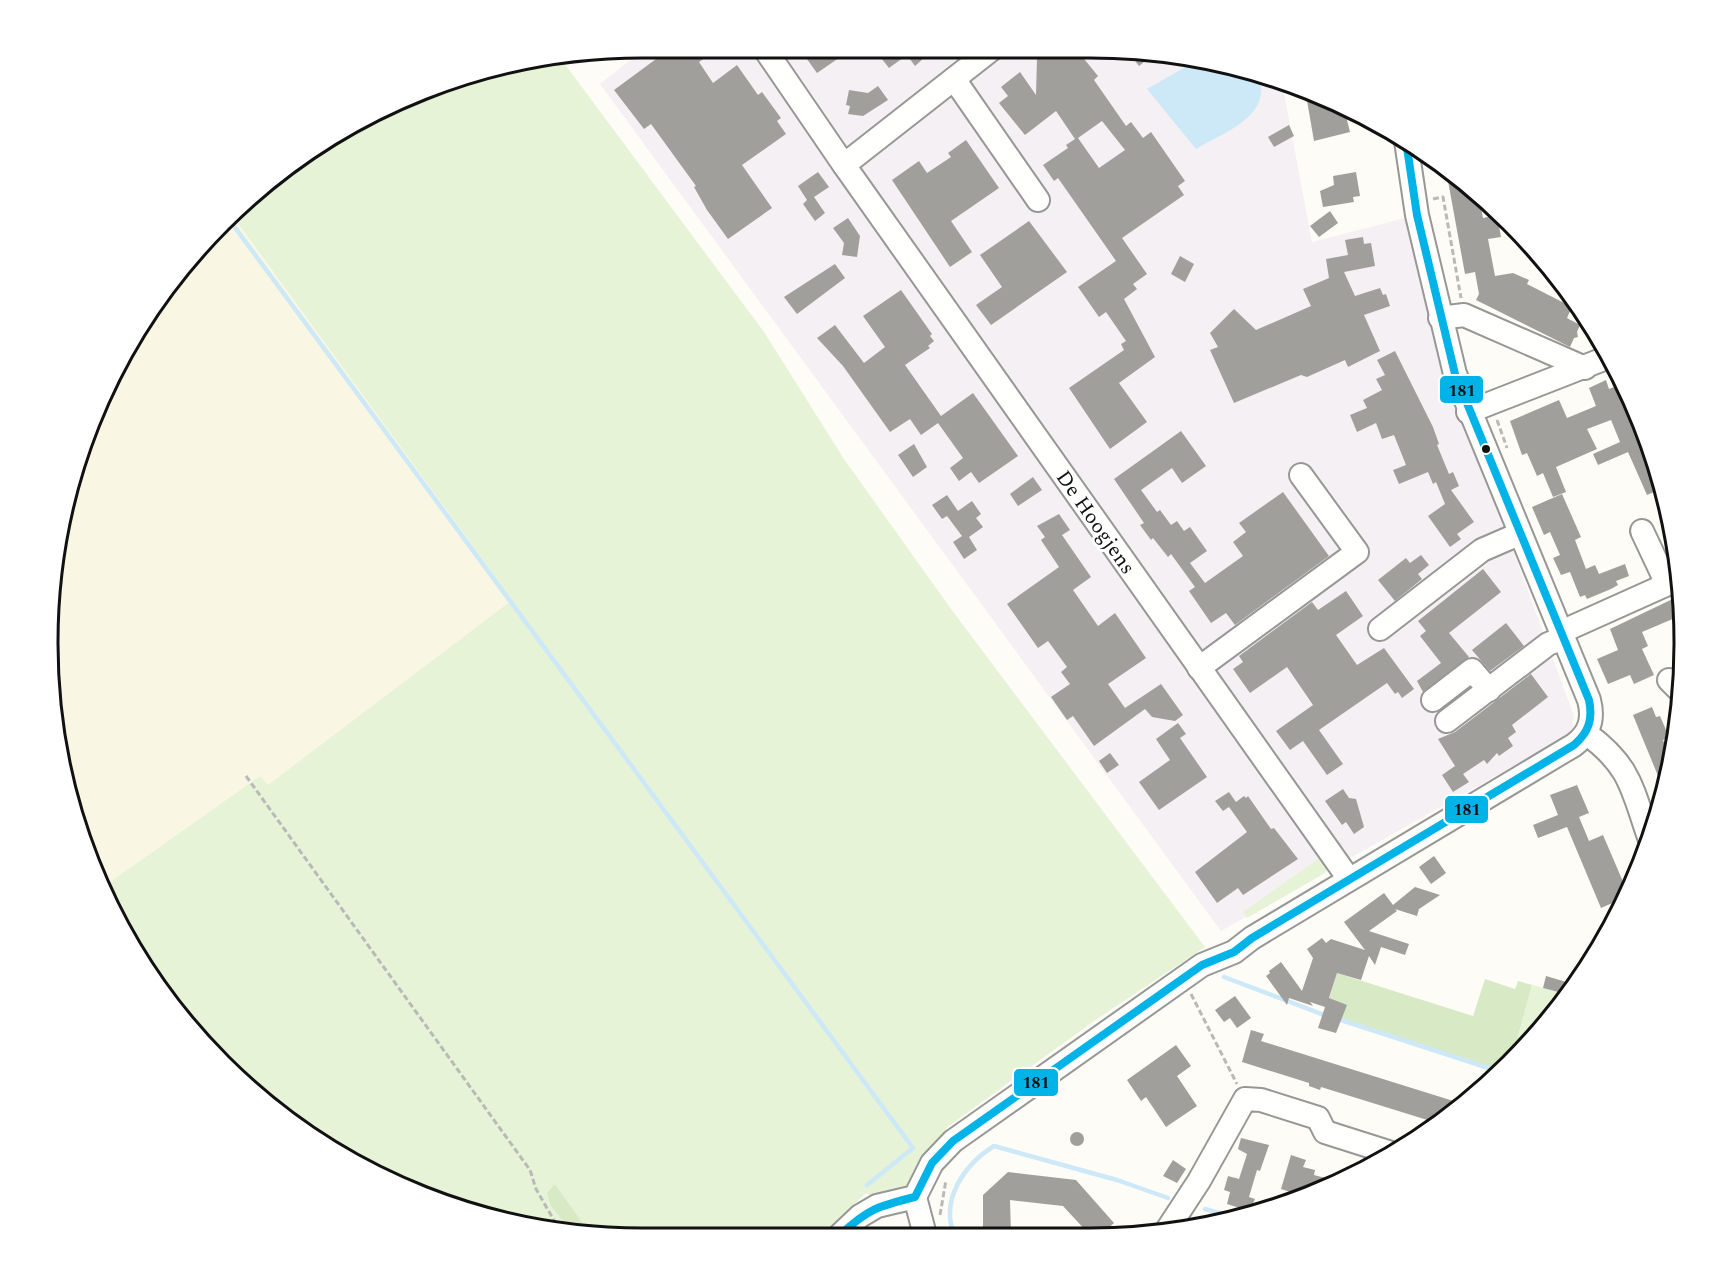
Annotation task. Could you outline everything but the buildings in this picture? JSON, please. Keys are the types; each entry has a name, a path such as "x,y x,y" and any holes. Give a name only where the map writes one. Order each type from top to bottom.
{"street":[{"name":"De Hoogjens","path":"771,58 1349,879"},
{"path":"844,165 981,58"},
{"path":"954,79 1038,200"},
{"path":"923,1228 915,1197 932,1163 953,1141 1202,965 1234,952 1252,938 1574,745 1587,734 1591,709 1468,412 1440,318 1417,214 1408,153"},
{"path":"1440,318 1464,315 1585,368"},
{"path":"1468,412 1600,361"},
{"path":"1199,668 1357,552 1301,475"},
{"path":"1642,531 1669,574"},
{"path":"1380,629 1482,550 1519,534"},
{"path":"1447,721 1562,635 1670,583"},
{"path":"1433,700 1472,670 1489,690"},
{"path":"1587,734 1609,751 1622,766 1644,824"},
{"path":"1173,1221 1212,1158 1242,1101 1253,1098 1318,1118 1325,1132 1380,1149"},
{"path":"847,1228 860,1216 877,1206 915,1197"}],"path":[{"path":"1427,200 1443,197 1464,315"},
{"path":"246,776 530,1170 536,1189 554,1220"},
{"path":"1190,992 1231,1069 1242,1101"},
{"path":"940,1209 950,1171"}],"shaded area":[{"path":"1089,58 1165,64 1203,70 1240,78 1284,93 1312,242 1417,215 1449,377 1574,716 1572,733 1221,931 600,84 632,59"},
{"path":"238,223 513,599 268,786 260,776 110,882 78,794 64,719 58,643 64,567 70,529 78,492 103,419 119,384 157,318 179,287"}],"green space":[{"path":"565,64 764,332 844,459 951,609 1205,947 1097,1019 946,1128 950,1135 902,1191 873,1197 866,1193 828,1228 643,1228 582,1224 555,1184 551,1206 564,1222 492,1208 419,1183 384,1167 318,1129 287,1107 230,1056 179,999 157,968 110,882 260,776 268,785 512,600 238,223 287,179 318,157 384,119 419,103 492,78"},
{"path":"1321,857 1327,866 1325,873 1247,918 1243,912"},
{"path":"1337,973 1473,1016 1485,979 1515,989 1518,981 1532,985 1517,1040 1490,1067 1325,1013"},
{"path":"1532,985 1558,992 1553,999 1517,1040"},
{"path":"555,1184 583,1224 563,1221 551,1206 547,1193"}],"water":[{"path":"1185,67 1240,78 1260,85 1261,89 1259,101 1244,120 1196,149 1147,89"}],"waterway":[{"path":"234,226 913,1148 867,1185"},
{"path":"1224,977 1327,1016"},
{"path":"1338,1019 1489,1068"},
{"path":"953,1228 950,1208 958,1184 974,1162 994,1146 1117,1180 1168,1198"},
{"path":"1205,1209 1218,1213"}],"transit line":[{"name":"181","path":"848,1228 874,1210 915,1197 932,1163 953,1141 1202,965 1234,952 1252,938 1574,745 1589,725 1589,700 1455,374 1417,215 1408,153"}]}
